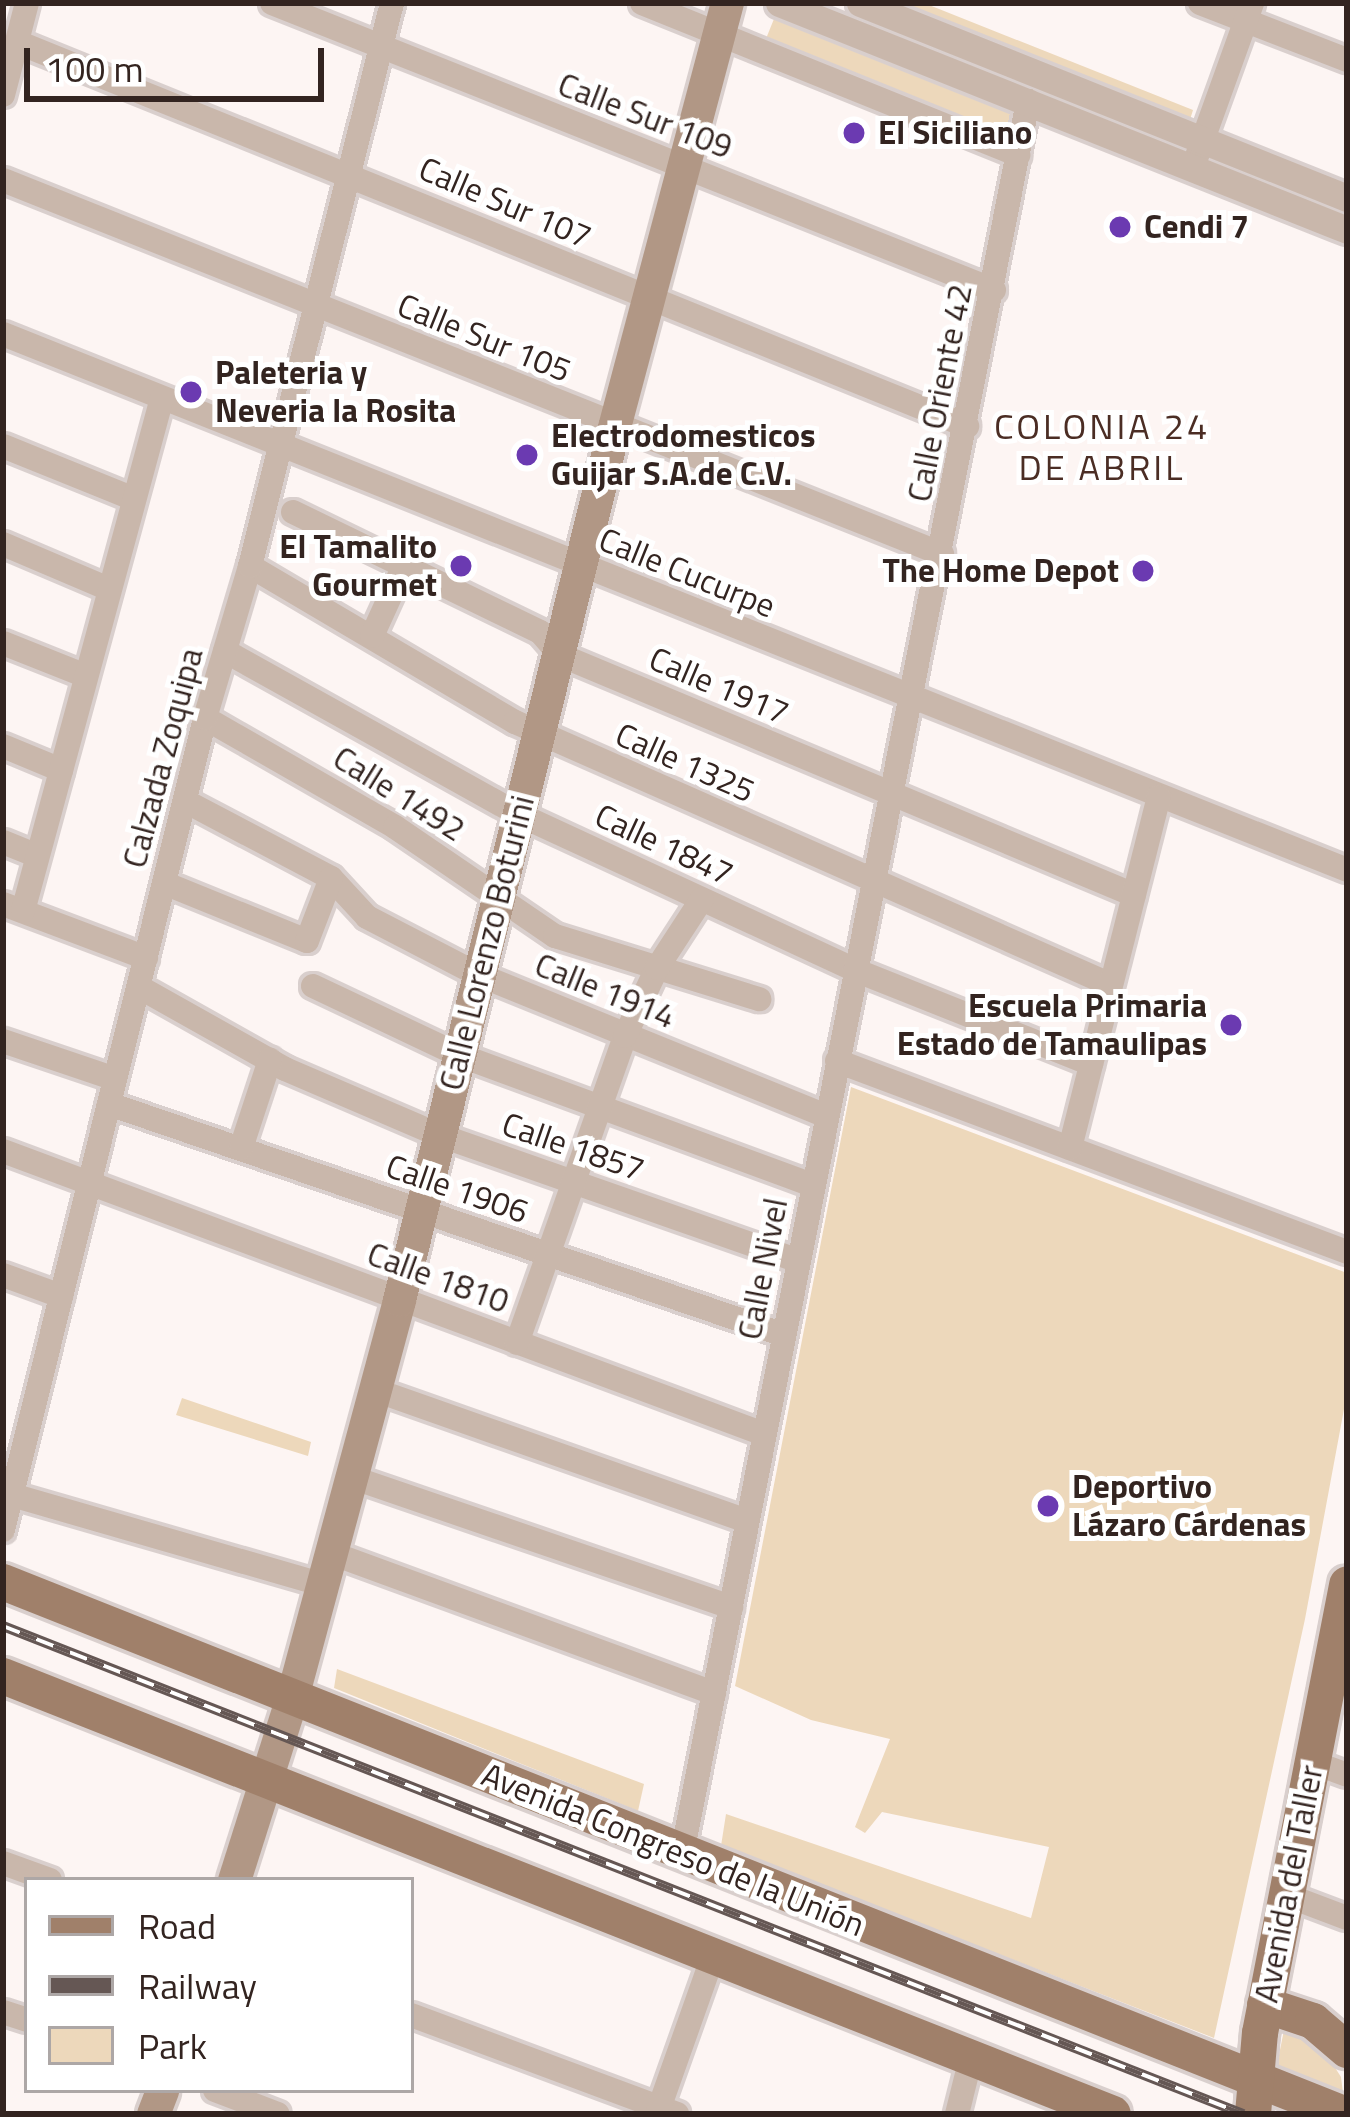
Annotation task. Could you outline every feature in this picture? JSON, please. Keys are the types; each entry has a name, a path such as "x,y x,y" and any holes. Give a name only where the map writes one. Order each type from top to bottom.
{"main road":[{"name":"Calle Lorenzo Boturini","path":"235,1877 292,1697 399,1300 614,427 722,18"},
{"name":"Avenida Congreso de la Unión","path":"3,1582 682,1855 1253,2097 1344,2114"},
{"name":"Avenida del Taller","path":"1253,2097 1265,2005 1343,1630 1347,1584"},
{"path":"3,1676 1113,2114"},
{"path":"1265,2005 1313,2021 1347,2050"}],"street":[{"path":"3,94 27,3"},
{"name":"Calle Sur 109","path":"272,3 994,290"},
{"name":"Calzada Zoquipa","path":"3,1530 12,1496 14,1438 62,1296 392,3"},
{"path":"642,3 722,18 1018,155"},
{"path":"779,3 1347,230"},
{"path":"860,3 1347,198"},
{"path":"1201,3 1249,12 1347,60"},
{"path":"1192,170 1249,12"},
{"name":"Calle Sur 107","path":"17,42 967,426"},
{"name":"Calle Oriente 42","path":"911,697 1028,101"},
{"name":"Calle Sur 105","path":"3,180 942,554"},
{"name":"Calle Cucurpe","path":"3,334 1347,870"},
{"path":"146,958 13,907 38,856 162,398"},
{"path":"3,446 132,498"},
{"name":"Calle 1917","path":"293,512 540,632 560,655 1134,895"},
{"path":"3,544 109,589"},
{"name":"Calle 1325","path":"250,566 539,734 1111,986"},
{"path":"372,636 403,568"},
{"path":"3,643 86,676"},
{"name":"Calle 1847","path":"225,651 520,815 855,970 1091,1064"},
{"name":"Calle Nivel","path":"682,1855 911,697"},
{"name":"Calle 1492","path":"206,718 394,827 555,935 759,999"},
{"path":"3,746 61,770"},
{"path":"1070,1148 1159,797"},
{"name":"Calle 1914","path":"185,801 331,878 367,917 479,975 826,1116"},
{"path":"3,842 38,856"},
{"path":"164,883 307,941 331,878"},
{"path":"518,1343 545,1254 626,1036 657,968 702,898"},
{"path":"313,986 458,1055 813,1185"},
{"name":"Calle 1857","path":"139,987 269,1060 439,1135 798,1261"},
{"name":"Calle 1906","path":"3,1041 241,1148 784,1335"},
{"path":"241,1148 269,1060"},
{"path":"837,1061 1347,1252"},
{"name":"Calle 1810","path":"3,1151 764,1434"},
{"path":"3,1275 62,1296"},
{"path":"375,1390 747,1521"},
{"path":"351,1477 730,1607"},
{"path":"12,1496 326,1568 714,1693"},
{"path":"1312,1762 1347,1775"},
{"path":"3,1863 42,1877"},
{"path":"1286,1895 1347,1918"},
{"path":"414,2016 664,2112 713,1956"},
{"path":"957,2114 971,2058"},
{"path":"223,2093 278,2114"}],"green space":[{"path":"887,3 924,3 1193,110 1187,129"},
{"path":"778,9 1019,106 1006,138 765,41"},
{"name":"Deportivo Lázaro Cárdenas","path":"851,1087 1347,1273 1347,1393 1305,1619 1214,2038 721,1846 726,1814 1031,1918 1049,1847 882,1812 865,1833 855,1827 890,1739 811,1720 735,1686"},
{"path":"182,1398 311,1442 308,1456 176,1415"},
{"path":"337,1669 644,1784 638,1811 334,1688"},
{"path":"1286,2020 1322,2047 1341,2077 1343,2093 1277,2065"}],"railway":[{"path":"3,1626 1243,2114"}],"place":[{"name":"El Siciliano","path":"854,133"},
{"name":"Cendi 7","path":"1120,227"},
{"name":"Paleteria y Neveria la Rosita","path":"191,392"},
{"name":"Electrodomesticos Guijar S.A.de C.V.","path":"527,455"},
{"name":"El Tamalito Gourmet","path":"461,566"},
{"name":"The Home Depot","path":"1143,571"},
{"name":"Escuela Primaria Estado de Tamaulipas","path":"1231,1025"},
{"name":"Deportivo Lázaro Cárdenas","path":"1048,1506"}],"district":[{"name":"COLONIA 24 DE ABRIL","path":"1102,446"}]}
